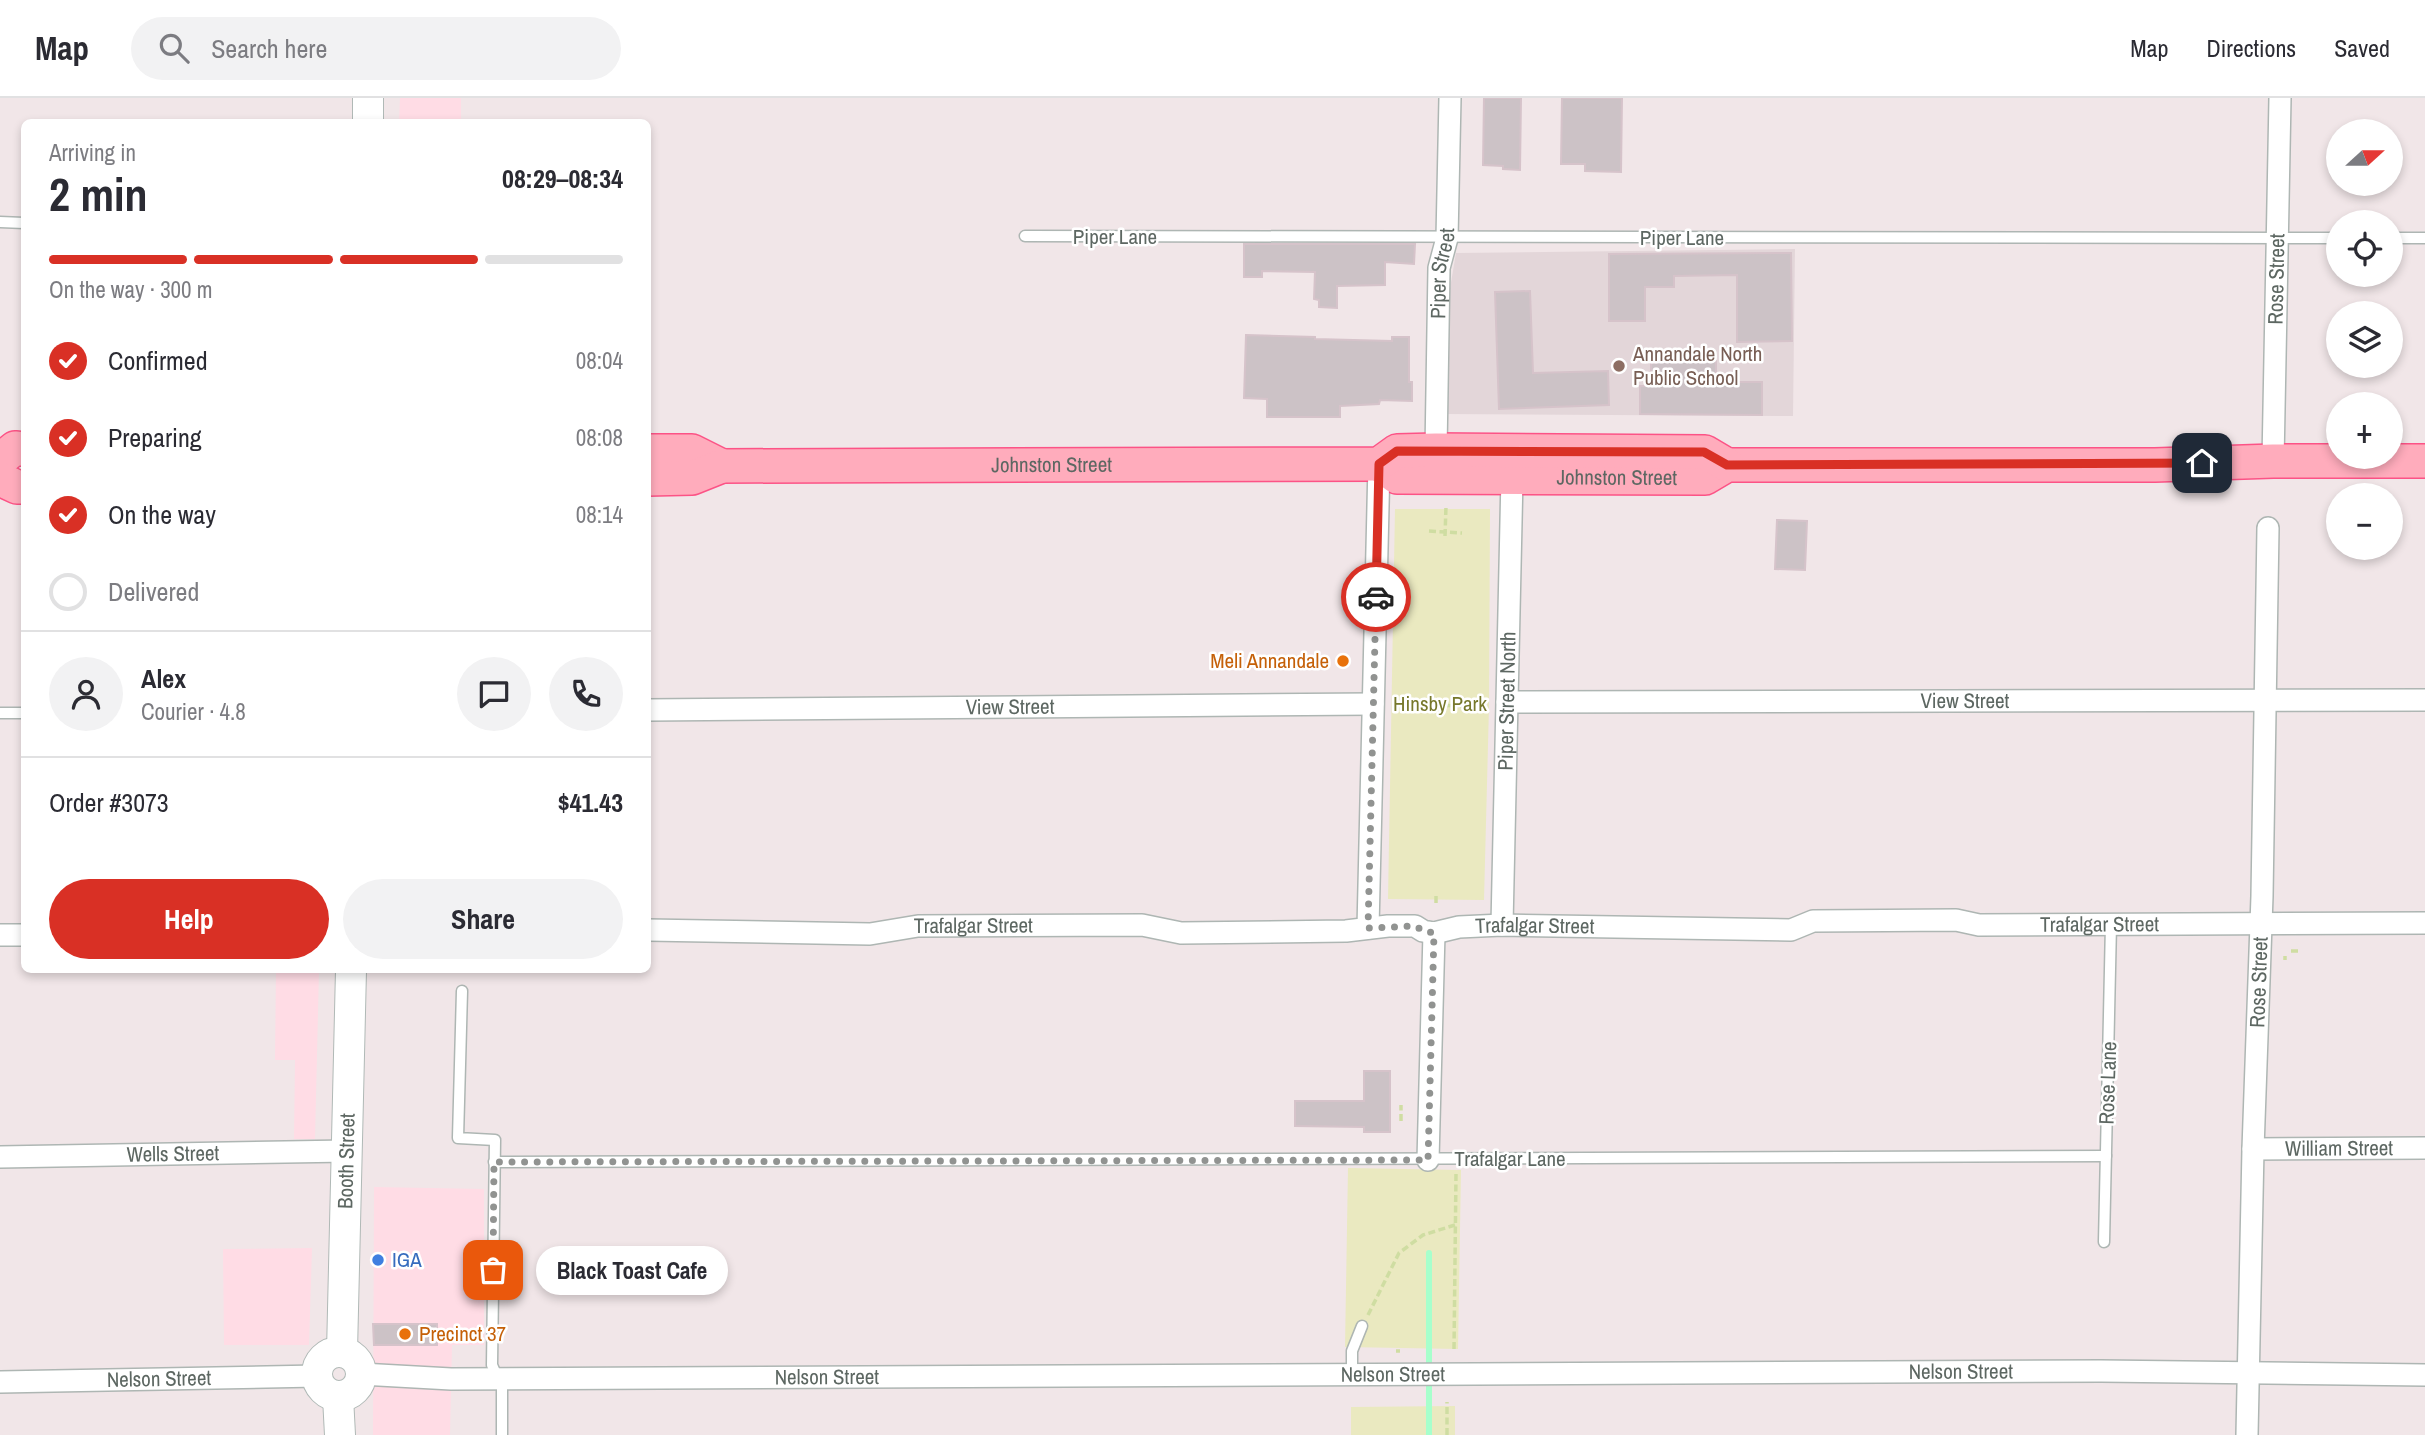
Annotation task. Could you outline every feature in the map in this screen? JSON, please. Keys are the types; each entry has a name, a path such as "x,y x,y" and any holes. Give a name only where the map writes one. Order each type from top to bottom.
{"main road":[{"path":"368,98 368,119"},
{"path":"0,460 15,449 21,449"},
{"name":"Johnston Street","path":"651,479 692,478 723,466 1379,464 1397,451 1436,450 1704,452 1727,465 2155,465 2273,461 2425,461"},
{"name":"Johnston Street","path":"651,452 692,451 723,466"},
{"name":"Johnston Street","path":"1379,464 1397,477 1704,478 1727,465"},
{"path":"0,479 21,486"},
{"name":"Booth Street","path":"342,1352 351,973"},
{"path":"342,1352 354,1357 362,1374 354,1391 338,1397 323,1390 317,1376 319,1363 323,1358 342,1352"},
{"path":"338,1397 340,1435"}],"street":[{"name":"Piper Street","path":"1436,450 1439,268 1447,238 1450,98"},
{"name":"Rose Street","path":"2273,461 2280,98"},
{"path":"1368,928 1381,704 1379,464"},
{"name":"Piper Street North","path":"1503,925 1500,704 1512,477"},
{"name":"Rose Street","path":"2247,1435 2268,527"},
{"name":"View Street","path":"1500,704 2425,700"},
{"name":"View Street","path":"651,710 1381,704"},
{"name":"Trafalgar Street","path":"651,930 870,934 918,926 1142,925 1181,933 1346,931 1416,926 1423,931 1434,933 1459,926 1503,925 1791,930 1812,921 1956,919 1979,925 2425,923"},
{"path":"1428,1160 1434,933"},
{"path":"0,936 21,935"},
{"name":"William Street","path":"2253,1150 2425,1147"},
{"name":"Wells Street","path":"0,1157 348,1151"},
{"name":"Nelson Street","path":"362,1374 451,1379 2249,1371 2425,1375"},
{"name":"Nelson Street","path":"0,1382 317,1376"}],"lane":[{"path":"0,222 21,223"},
{"name":"Piper Lane","path":"1026,236 2326,238"},
{"path":"2403,238 2425,238"},
{"path":"0,713 21,713"},
{"name":"Rose Lane","path":"2104,1242 2110,924"},
{"path":"462,991 458,1138 495,1139 492,1365 502,1388 502,1435"},
{"name":"Trafalgar Lane","path":"494,1162 2106,1156"},
{"path":"1352,1373 1352,1351 1362,1326"}],"path":[{"path":"1445,534 1446,506"},
{"path":"1429,531 1462,533"},
{"path":"1381,704 1500,704"},
{"path":"1436,894 1436,903"},
{"path":"2291,951 2298,951"},
{"path":"1401,1105 1401,1121"},
{"path":"1453,1350 1456,1170"},
{"path":"1362,1326 1399,1253 1423,1235 1456,1225"},
{"path":"1447,1402 1447,1435"}],"shaded area":[{"path":"400,98 461,98 461,119 399,119"},
{"name":"Annandale North Public School","path":"1795,249 1793,416 1444,414 1445,318 1456,253"},
{"path":"276,973 319,973 315,1139 294,1139 295,1060 275,1060"},
{"path":"374,1187 484,1189 484,1345 452,1345 450,1435 373,1435"},
{"path":"312,1248 309,1345 224,1345 223,1249"}],"green space":[{"name":"Hinsby Park","path":"1395,509 1490,509 1484,900 1388,899"},
{"path":"1348,1168 1461,1170 1458,1349 1345,1347"},
{"path":"1455,1406 1455,1435 1351,1435 1351,1407"}],"building":[{"path":"1484,98 1521,98 1520,170 1483,165"},
{"path":"1562,98 1622,98 1621,172 1585,171 1585,164 1561,164"},
{"path":"1244,244 1415,244 1414,264 1385,262 1385,285 1337,286 1337,308 1319,307 1319,300 1314,299 1315,272 1262,271 1262,277 1244,277"},
{"path":"1791,253 1792,341 1737,342 1737,275 1674,276 1674,287 1645,287 1645,321 1609,321 1609,254"},
{"path":"1530,291 1533,373 1608,371 1609,405 1499,409 1495,292"},
{"path":"1246,335 1392,341 1392,337 1409,337 1409,382 1412,382 1412,401 1380,400 1379,404 1340,406 1340,417 1267,417 1267,399 1244,398"},
{"path":"1656,352 1687,352 1687,361 1716,361 1716,378 1721,378 1721,382 1762,382 1762,415 1640,414 1640,386 1651,386 1651,363 1656,363"},
{"path":"1777,520 1807,521 1805,570 1775,569"},
{"path":"1364,1071 1390,1071 1390,1132 1364,1132 1364,1127 1295,1126 1295,1101 1364,1101"},
{"name":"Precinct 37","path":"373,1324 437,1324 437,1345 374,1345"}],"waterway":[{"path":"1429,1253 1429,1435"}],"way so far":[{"path":"493,1270 494,1162 1428,1160 1434,933 1423,931 1416,926 1368,928 1376,597"}],"place":[{"name":"Annandale North Public School","path":"1619,366"},
{"name":"Meli Annandale","path":"1343,661"},
{"name":"IGA","path":"378,1260"},
{"name":"Black Toast Cafe","path":"493,1270"},
{"name":"Precinct 37","path":"405,1334"}],"route":[{"path":"1376,597 1379,464 1397,451 1704,452 1727,465 2202,463"}]}
